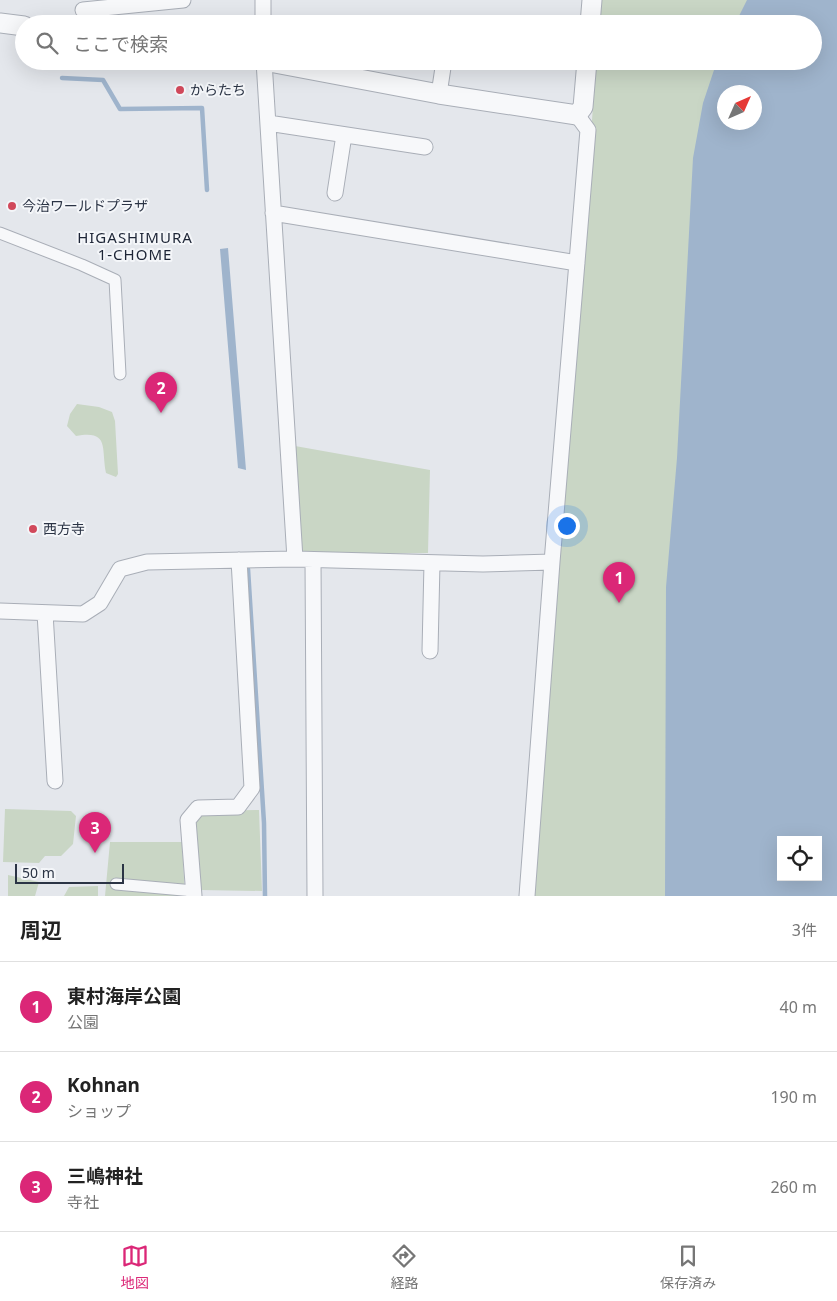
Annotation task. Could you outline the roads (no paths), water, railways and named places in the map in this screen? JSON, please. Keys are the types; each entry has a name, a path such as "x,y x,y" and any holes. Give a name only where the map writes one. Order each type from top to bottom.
{"street":[{"path":"84,11 183,0"},
{"path":"263,0 263,15"},
{"path":"591,15 592,0"},
{"path":"0,23 15,25"},
{"path":"265,70 295,559"},
{"path":"347,70 439,94 577,115 588,130 552,562 528,896"},
{"path":"439,94 443,70"},
{"path":"577,115 584,106 586,70"},
{"path":"268,122 425,147"},
{"path":"335,193 344,135"},
{"path":"273,213 577,263"},
{"path":"0,233 115,280 120,374"},
{"path":"0,611 83,614 100,603 120,569 147,562 295,559 483,564 552,562"},
{"path":"116,884 194,894 188,820 198,808 238,808 252,788 239,560"},
{"path":"313,560 315,896"},
{"path":"430,651 432,563"},
{"path":"45,612 55,781"}],"water":[{"path":"747,0 837,0 837,896 665,896 666,587 677,458 693,158 703,103 714,70 822,70 822,15 740,15"},
{"path":"228,248 246,470 238,468 220,249"}],"waterway":[{"path":"62,78 103,80 120,109 202,108 207,190"},
{"path":"248,569 264,823 265,896"}],"place":[{"name":"からたち","path":"180,90"},
{"name":"今治ワールドプラザ","path":"12,206"},
{"name":"Kohnan","path":"161,413"},
{"name":"西方寺","path":"33,529"},
{"name":"東村海岸公園","path":"619,603"},
{"name":"三嶋神社","path":"95,853"}],"district":[{"name":"HIGASHIMURA 1-CHOME","path":"135,246"}]}
